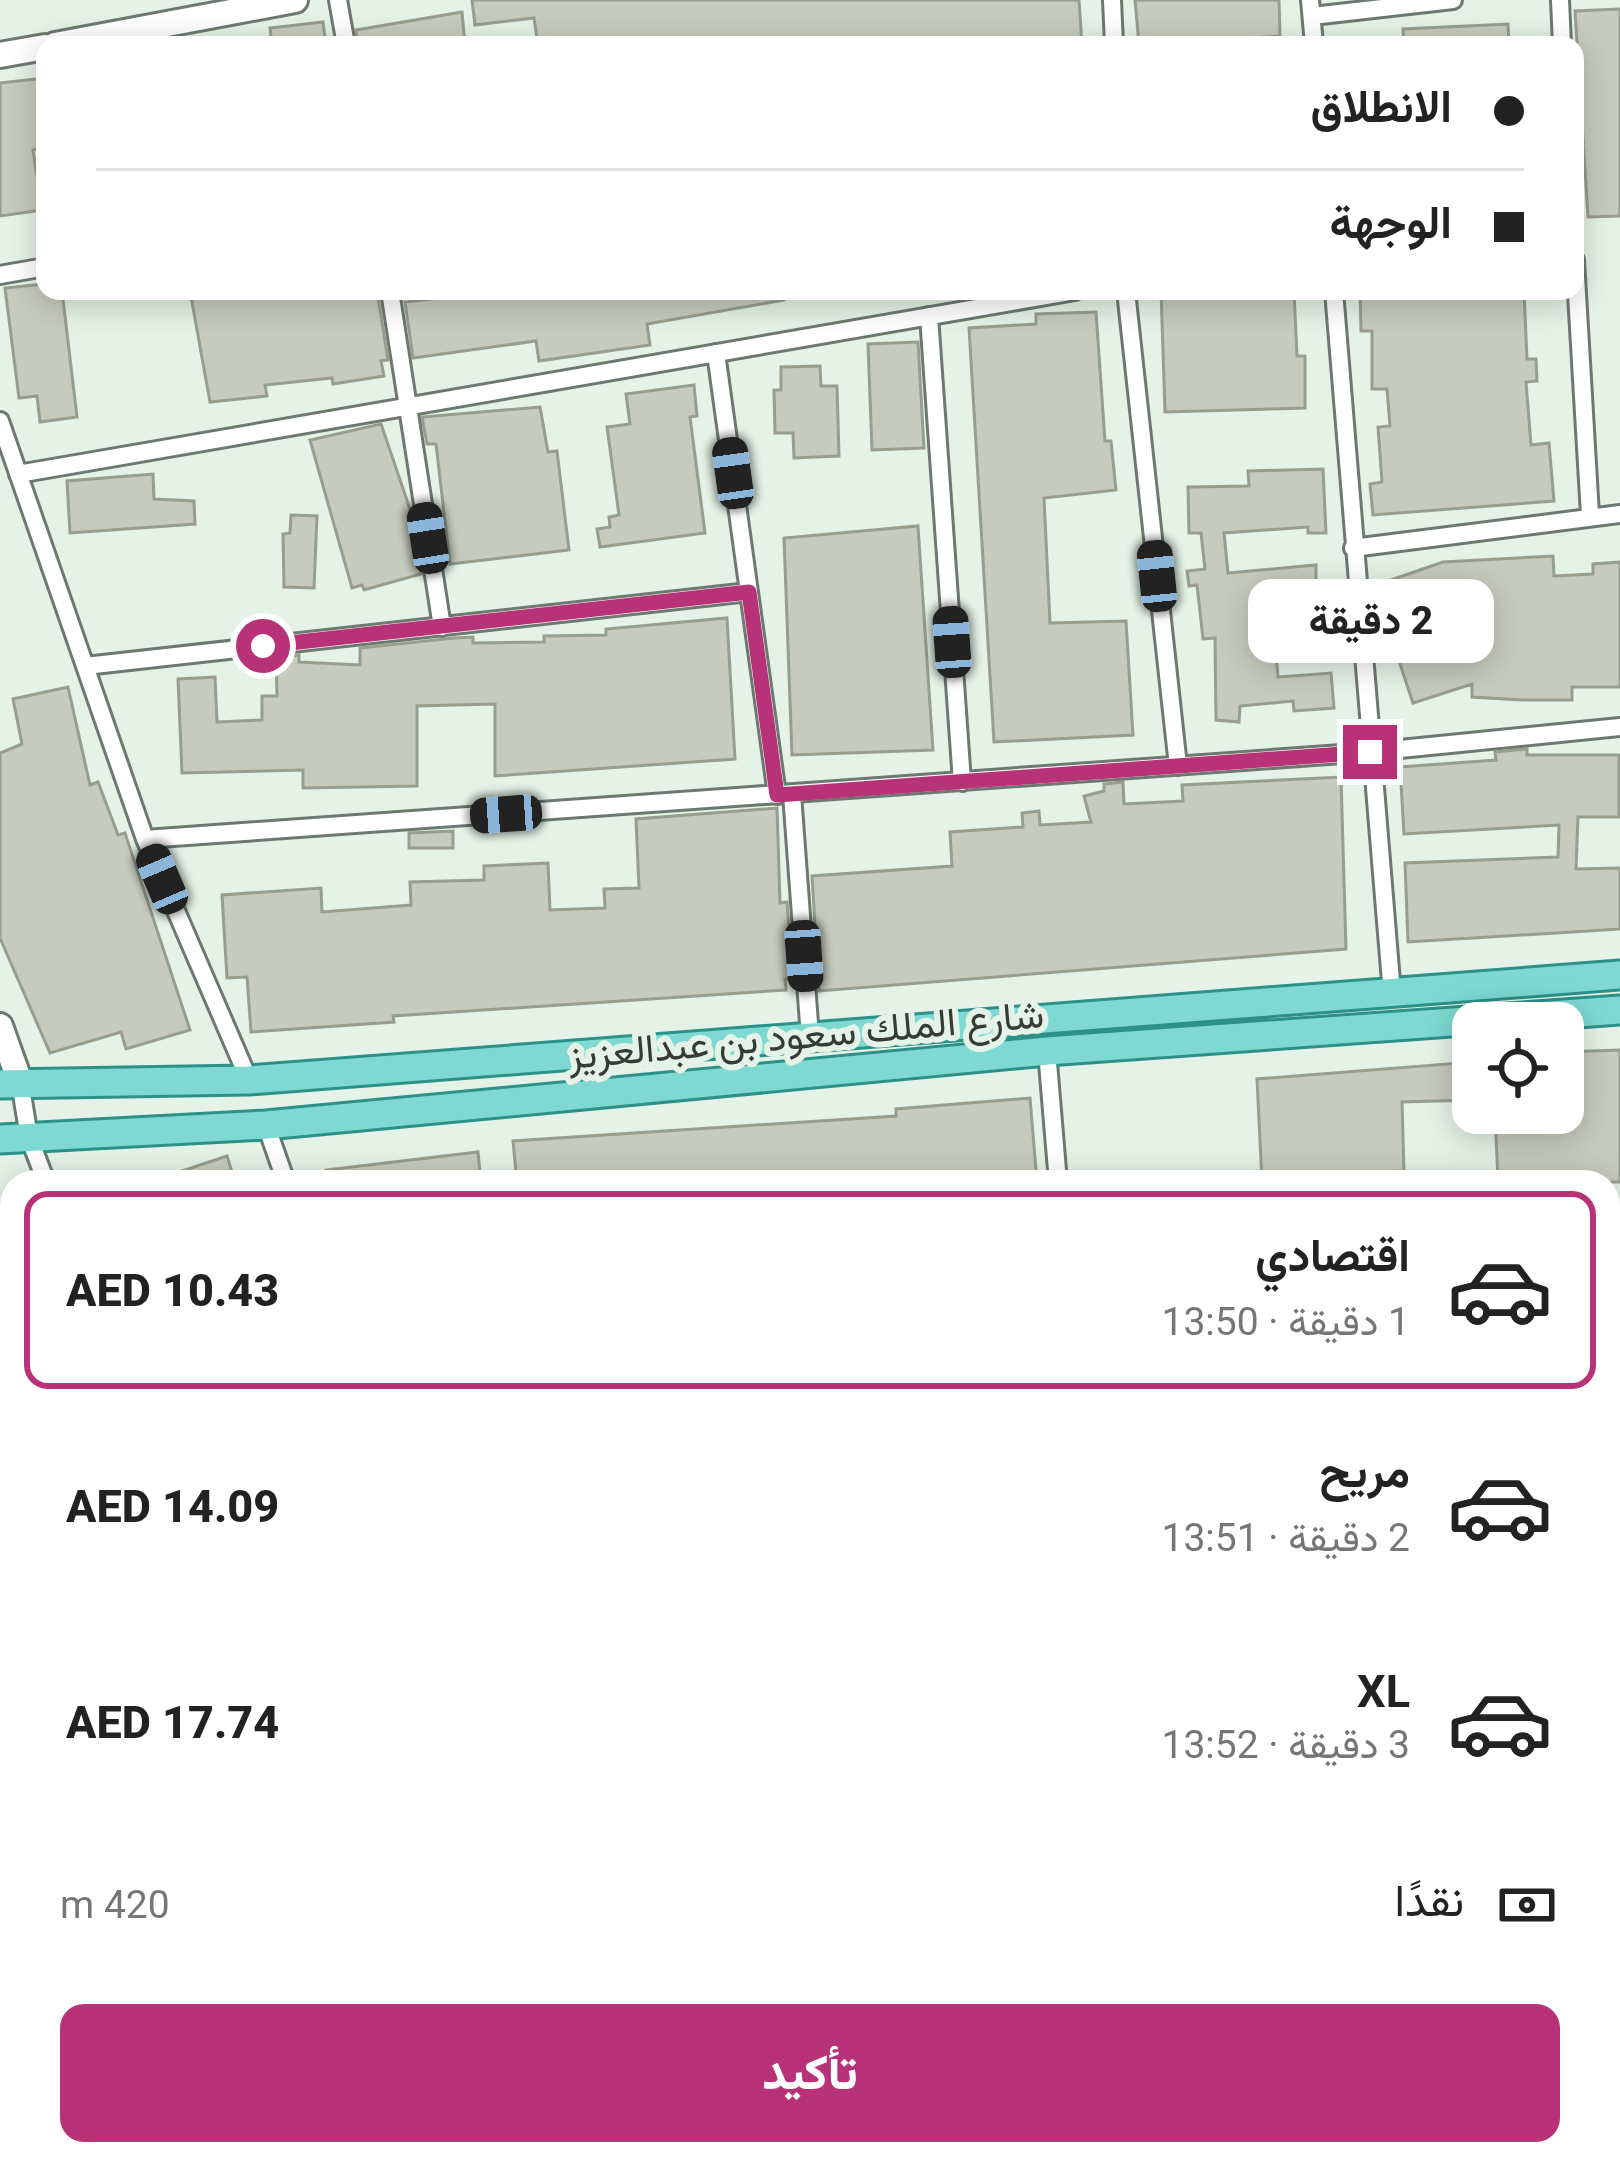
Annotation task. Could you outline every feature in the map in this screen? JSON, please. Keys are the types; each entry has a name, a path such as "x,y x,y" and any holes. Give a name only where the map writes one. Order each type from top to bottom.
{"main road":[{"name":"شارع الملك سعود بن عبدالعزيز","path":"10,1083 249,1080 1620,975"},
{"name":"شارع الملك سعود بن عبدالعزيز","path":"0,1139 266,1125 1047,1051 1620,1010"}],"street":[{"path":"103,36 295,0"},
{"path":"338,0 344,36"},
{"path":"1112,0 1114,36"},
{"path":"1311,8 1453,0"},
{"path":"1560,0 1562,36"},
{"path":"0,55 36,49"},
{"path":"0,275 36,269"},
{"path":"391,300 442,627"},
{"path":"18,474 1022,300"},
{"path":"1127,300 1178,766"},
{"path":"1335,300 1392,994"},
{"path":"1577,300 1590,515"},
{"path":"928,316 962,782"},
{"path":"716,353 749,592 784,794 810,1037"},
{"path":"0,421 145,839 249,1080"},
{"path":"1353,548 1620,514"},
{"path":"85,666 749,592"},
{"path":"145,839 1370,752 1620,727"},
{"path":"0,1026 10,1083 42,1170"},
{"path":"1047,1051 1057,1170"},
{"path":"266,1125 282,1170"}],"building":[{"path":"472,0 1079,0 1081,36 537,36 534,18 475,25"},
{"path":"1135,0 1279,0 1280,36 1138,36"},
{"path":"1620,9 1620,216 1588,217 1584,36 1577,36 1575,11"},
{"path":"462,12 464,36 357,36 356,30"},
{"path":"323,22 325,36 271,36 270,28"},
{"path":"1508,24 1509,36 1403,36 1403,29"},
{"path":"36,79 36,211 0,216 0,83"},
{"path":"36,285 36,300 63,300 77,417 40,422 37,396 19,398 5,288"},
{"path":"192,300 378,300 388,360 381,361 384,376 333,384 332,378 265,385 267,396 210,402"},
{"path":"784,300 647,324 650,345 539,361 536,341 413,358 405,302"},
{"path":"1161,300 1294,300 1297,356 1305,356 1305,408 1165,412"},
{"path":"1360,300 1524,300 1527,359 1536,359 1537,381 1526,382 1531,445 1549,443 1554,501 1373,515 1370,484 1382,482 1378,427 1390,426 1387,389 1372,389 1372,331 1361,331"},
{"path":"1096,312 1105,441 1111,441 1116,490 1044,498 1050,623 1126,621 1133,735 994,742 969,328 1036,324 1036,314"},
{"path":"918,342 924,448 872,450 868,344"},
{"path":"820,366 821,386 837,386 839,456 794,458 793,433 775,433 774,390 781,390 781,367"},
{"path":"694,385 697,416 690,417 705,533 600,547 597,529 610,527 609,517 619,515 607,427 630,424 626,394"},
{"path":"540,407 548,452 557,451 569,550 450,564 436,444 427,444 422,417"},
{"path":"381,424 412,515 421,574 364,590 362,585 352,588 310,440"},
{"path":"1323,469 1326,533 1308,533 1308,527 1224,533 1228,573 1316,565 1316,631 1274,633 1278,677 1331,673 1334,708 1294,711 1293,701 1240,706 1239,722 1216,720 1215,638 1203,639 1197,585 1189,586 1187,571 1205,569 1201,533 1189,533 1188,487 1249,486 1248,471"},
{"path":"153,474 154,499 194,501 195,524 70,533 67,481"},
{"path":"291,515 317,516 314,588 284,587 283,534 290,533"},
{"path":"918,526 933,750 792,755 784,538"},
{"path":"1553,556 1554,576 1593,574 1593,564 1620,562 1620,687 1572,687 1572,700 1522,700 1472,697 1472,684 1413,703 1387,625 1401,620 1388,581 1443,562"},
{"path":"727,618 735,759 495,776 495,704 417,706 417,786 303,788 303,770 182,773 178,679 215,677 217,722 262,720 262,696 277,696 276,658 299,655 299,662 360,665 360,648 473,637 473,643 544,642 544,636 606,635 606,629"},
{"path":"68,687 90,785 98,782 118,835 125,833 190,1030 126,1049 121,1032 50,1053 0,938 0,753 22,744 13,699"},
{"path":"1527,749 1527,755 1619,755 1619,817 1578,817 1576,869 1620,868 1620,929 1408,942 1405,863 1558,857 1559,825 1404,834 1400,767 1496,760 1495,752"},
{"path":"1341,777 1346,949 819,991 812,876 952,866 950,832 1023,827 1022,813 1039,811 1040,825 1091,822 1084,796 1104,791 1104,784 1123,782 1124,804 1183,801 1182,785"},
{"path":"777,808 780,903 787,902 793,979 785,979 786,990 393,1016 394,1022 251,1032 247,977 227,978 222,895 321,888 322,912 411,905 410,882 484,880 484,866 548,863 550,910 605,908 604,889 639,888 636,819"},
{"path":"453,831 453,848 409,848 409,833"},
{"path":"1620,1050 1620,1170 1497,1170 1496,1134 1584,1134 1584,1051"},
{"path":"1452,1064 1452,1101 1402,1102 1404,1170 1261,1170 1257,1079"},
{"path":"1030,1098 1036,1170 516,1170 513,1141 896,1116 896,1109"},
{"path":"478,1152 480,1170 326,1170"},
{"path":"227,1156 231,1170 185,1170"}],"route":[{"path":"263,646 749,592 777,795 1370,752"}]}
